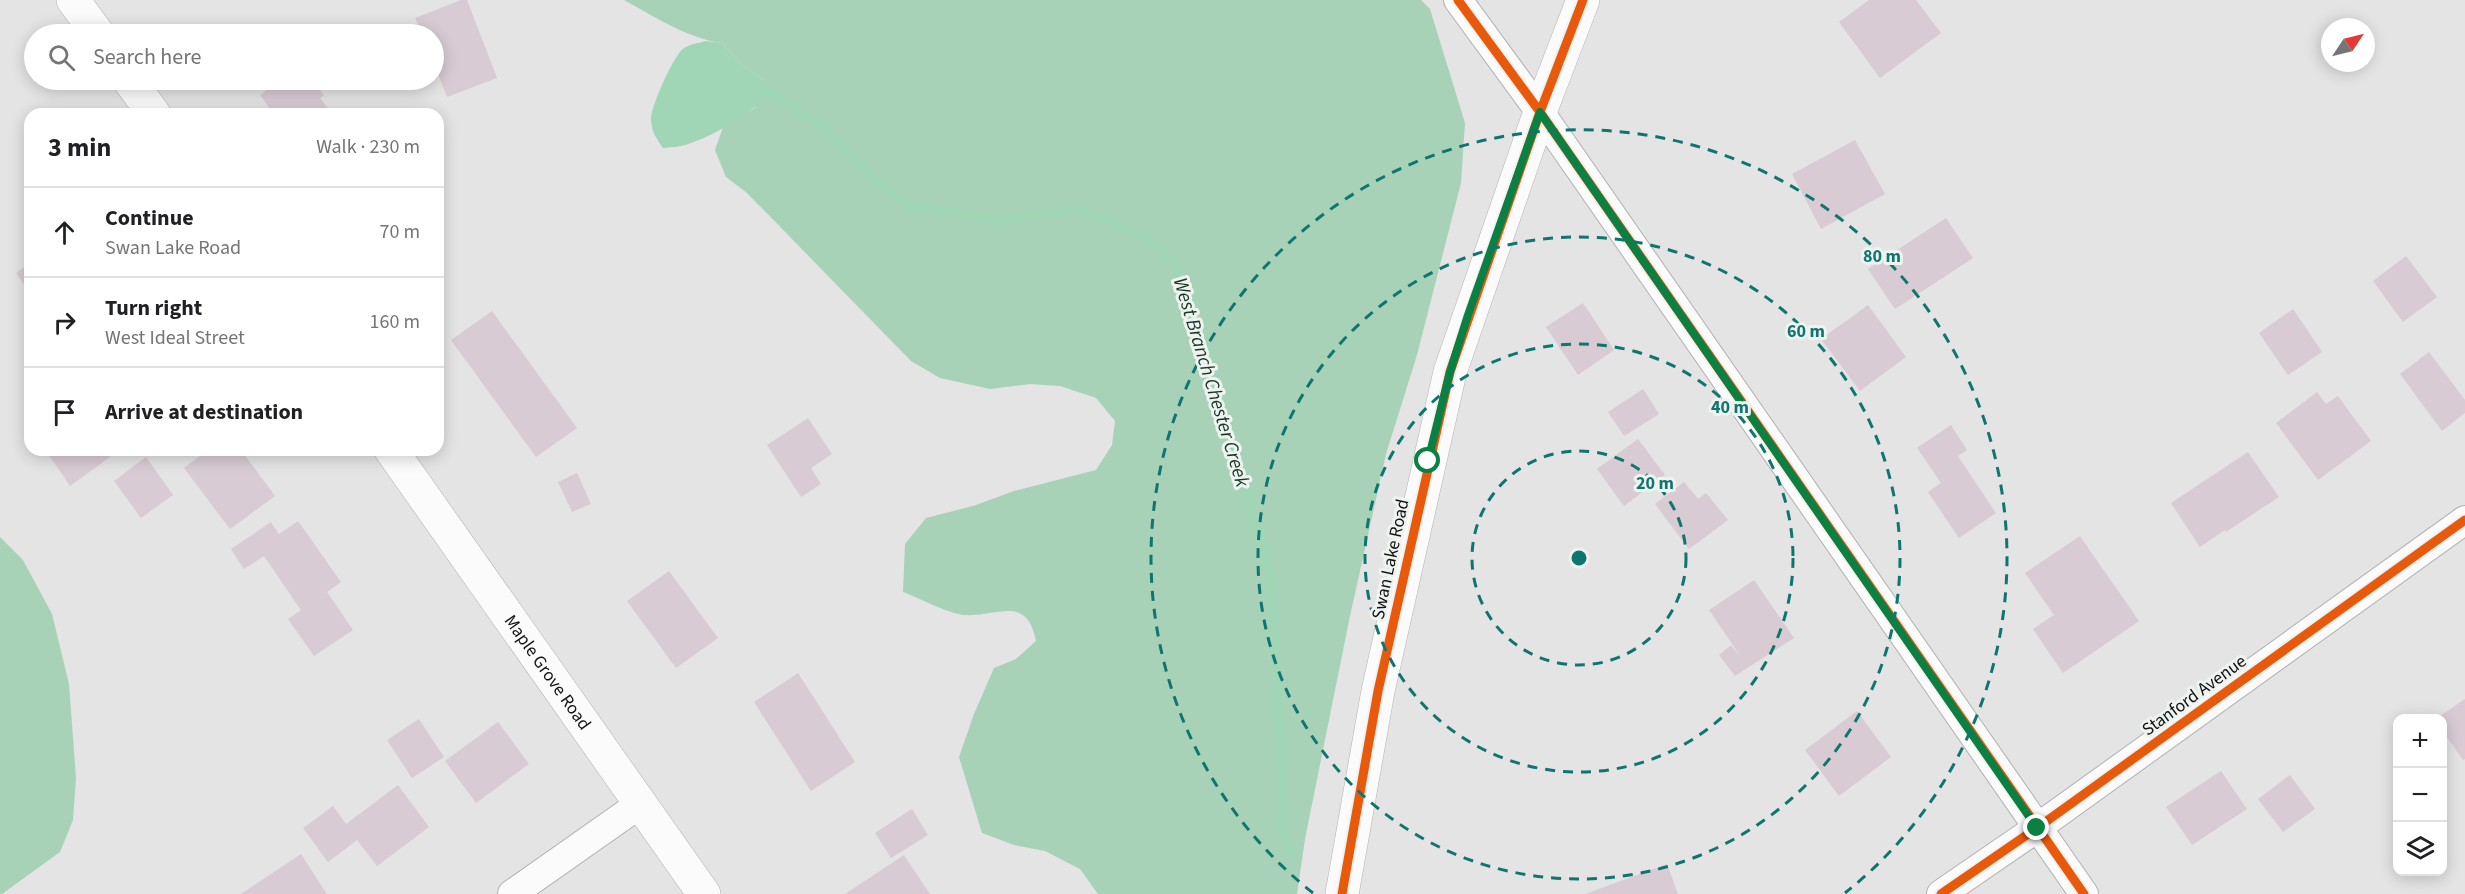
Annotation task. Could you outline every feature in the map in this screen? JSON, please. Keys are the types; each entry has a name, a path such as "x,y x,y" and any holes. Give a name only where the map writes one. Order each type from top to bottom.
{"street":[{"path":"73,0 91,24"},
{"path":"1458,0 1540,112 2084,894"},
{"name":"Swan Lake Road","path":"1342,894 1378,691 1450,372 1540,112 1583,0"},
{"path":"136,90 150,108"},
{"name":"Maple Grove Road","path":"395,456 704,894"},
{"name":"Stanford Avenue","path":"1941,894 2037,828 2465,520"},
{"path":"512,894 640,804"}],"shaded area":[{"path":"624,0 1421,0 1430,9 1465,123 1461,183 1417,355 1386,454 1350,616 1305,839 1297,894 1098,894 1080,869 1045,851 1014,845 982,833 959,757 994,668 1016,659 1036,641 1032,626 1026,617 1018,613 1009,611 977,615 959,614 903,592 905,544 926,518 973,506 1014,491 1096,470 1112,445 1115,421 1096,398 1060,386 1030,384 990,389 940,378 911,361 747,193 726,177 715,150 723,127 755,108 765,81 739,62 722,43 684,32"},
{"path":"706,41 722,43 739,62 765,81 770,91 757,106 722,129 688,144 663,148 654,134 651,123 652,112 659,93 680,52 684,48"},
{"path":"0,537 23,560 52,614 69,684 76,778 73,820 60,852 2,894 0,894"}],"building":[{"path":"461,0 467,0 497,78 447,97 444,89 444,24 418,24 415,18"},
{"path":"1869,0 1916,0 1941,33 1880,78 1839,22"},
{"path":"267,90 320,90 324,95 320,98 328,108 270,108 260,95"},
{"path":"1855,140 1885,194 1821,229 1792,174"},
{"path":"1946,218 1973,258 1895,309 1868,269"},
{"path":"2406,256 2437,297 2403,322 2373,281"},
{"path":"24,267 24,285 16,273"},
{"path":"1583,303 1614,350 1578,375 1546,327"},
{"path":"1868,305 1906,357 1860,391 1821,339"},
{"path":"2293,309 2322,352 2288,375 2259,333"},
{"path":"492,311 577,428 536,457 451,340"},
{"path":"2429,352 2465,400 2465,413 2442,431 2400,374"},
{"path":"1643,389 1659,414 1624,436 1608,412"},
{"path":"2317,392 2326,404 2338,396 2371,441 2318,480 2276,423"},
{"path":"808,418 832,454 811,468 821,484 801,497 767,445"},
{"path":"1951,425 1967,450 1958,456 1996,513 1959,538 1928,492 1941,483 1917,448"},
{"path":"1638,439 1665,475 1624,506 1597,469"},
{"path":"2248,452 2279,497 2200,547 2171,503"},
{"path":"49,456 109,456 110,457 70,486"},
{"path":"200,456 245,456 275,496 230,529 184,468"},
{"path":"146,457 173,495 141,518 114,481"},
{"path":"577,473 591,504 572,512 558,482"},
{"path":"1684,482 1698,499 1706,493 1728,520 1689,549 1655,504"},
{"path":"298,521 341,582 327,592 353,630 314,656 288,619 301,610 264,556 244,569 231,549 271,522 279,534"},
{"path":"2080,536 2139,621 2063,673 2033,629 2054,615 2025,573"},
{"path":"669,571 718,638 676,668 627,601"},
{"path":"1754,580 1794,638 1735,676 1719,655 1731,645 1741,657 1709,610"},
{"path":"798,673 855,762 811,791 754,702"},
{"path":"2465,699 2465,759 2463,760 2447,737 2447,714 2443,714"},
{"path":"1857,711 1891,757 1839,796 1805,750"},
{"path":"419,719 444,757 412,778 387,740"},
{"path":"498,722 529,764 476,803 445,761"},
{"path":"2221,771 2247,809 2192,845 2166,807"},
{"path":"2290,775 2315,809 2283,832 2258,799"},
{"path":"398,785 429,827 377,866 357,840 328,862 303,828 333,806 346,824"},
{"path":"912,809 928,835 891,858 875,833"},
{"path":"301,854 327,894 241,894"},
{"path":"904,855 930,894 845,894"},
{"path":"1667,864 1678,894 1585,894"}],"waterway":[{"name":"West Branch Chester Creek","path":"770,91 822,127 872,176 908,205 1001,220 1078,209 1142,235 1175,263 1210,361 1271,578 1283,785 1281,827 1291,851"}],"cycle path":[{"path":"1458,0 1540,112 2084,894"},
{"path":"1342,894 1378,691 1450,372 1540,112 1583,0"},
{"path":"1941,894 2037,828 2465,520"}],"route":[{"path":"1428,461 1450,372 1468,315 1540,112 2037,828"}]}
